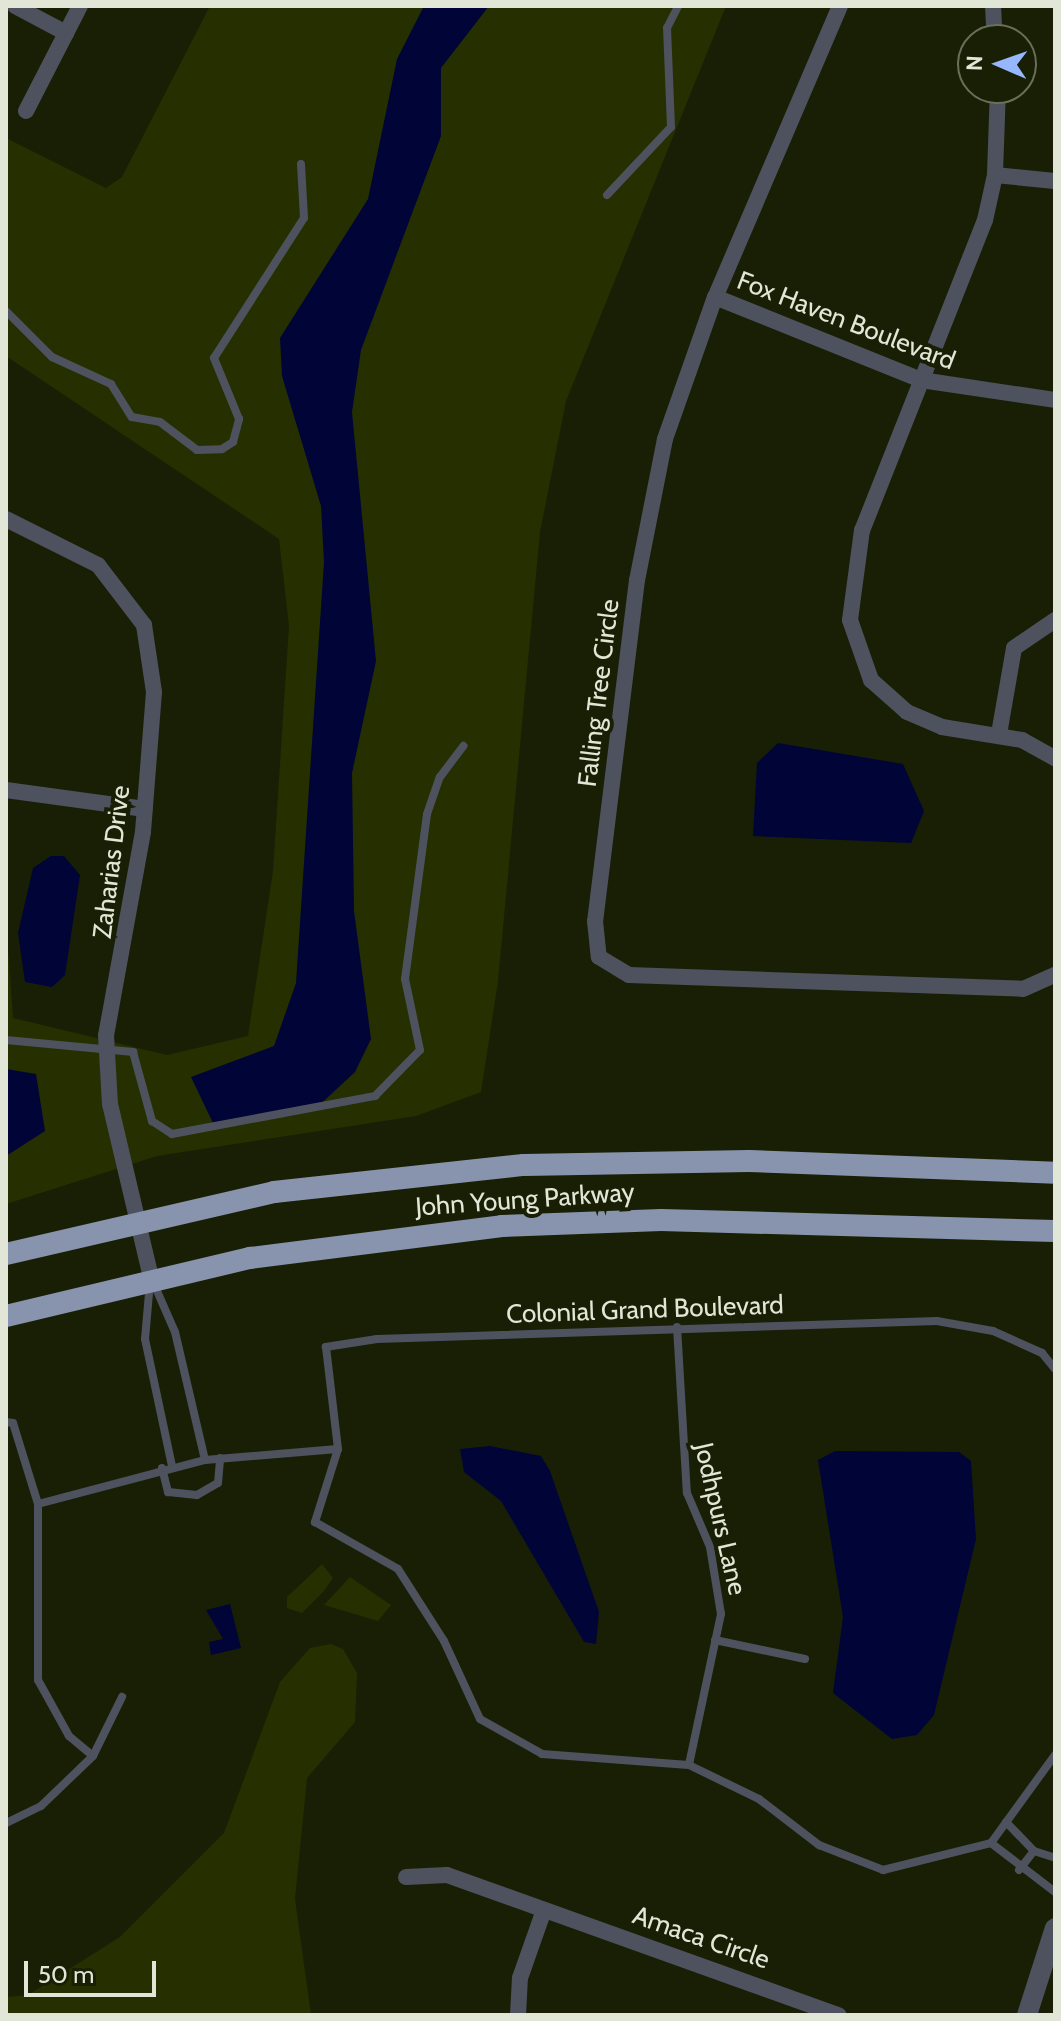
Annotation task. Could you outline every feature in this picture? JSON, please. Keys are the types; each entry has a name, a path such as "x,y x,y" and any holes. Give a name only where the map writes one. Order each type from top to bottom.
{"highway":[{"name":"John Young Parkway","path":"6,1254 139,1219 355,1180 524,1165 749,1161 1055,1173"},
{"name":"John Young Parkway","path":"6,1316 151,1278 361,1240 579,1222 1055,1231"}],"street":[{"path":"15,6 66,33"},
{"path":"26,111 80,6"},
{"name":"Falling Tree Circle","path":"840,6 715,297 665,439 637,580 595,921 599,957 629,975 1023,989 1055,975"},
{"path":"997,104 995,175 921,380 862,530 852,636 871,680 907,712 942,727 999,734 1055,758"},
{"path":"995,175 1055,181"},
{"name":"Fox Haven Boulevard","path":"715,297 921,380 1055,400"},
{"name":"Zaharias Drive","path":"6,519 98,565 144,625 154,692 145,809 107,1048 110,1104 151,1278"},
{"path":"999,734 1014,648 1055,620"},
{"path":"6,790 145,809"},
{"name":"Amaca Circle","path":"406,1877 447,1875 839,2015"},
{"path":"518,2015 520,1978 544,1910"},
{"path":"1027,2015 1055,1928"}],"lane":[{"path":"607,195 671,127 667,28 678,6"},
{"path":"6,311 52,357 111,384 132,417 160,422 197,450 222,449 233,442 239,419 214,358 304,218 301,164"},
{"path":"6,1040 133,1052 152,1121 172,1134 310,1114 375,1096 396,1082 420,1050 405,979 429,805 463,746"},
{"path":"151,1278 175,1332 205,1460"},
{"path":"151,1278 145,1339 172,1466"},
{"name":"Colonial Grand Boulevard","path":"991,1843 883,1870 819,1845 759,1799 689,1765 542,1754 480,1719 444,1641 398,1569 315,1522 338,1449 326,1347 677,1327 937,1321 993,1331 1042,1353 1055,1369"},
{"name":"Jodhpurs Lane","path":"677,1327 678,1423 687,1493 712,1560 721,1614 689,1765"},
{"path":"6,1422 13,1423 38,1504 38,1680 69,1736 93,1756"},
{"path":"38,1504 172,1466 220,1458 338,1449"},
{"path":"162,1468 168,1492 197,1495 218,1483 220,1458"},
{"path":"715,1640 805,1659"},
{"path":"6,1823 50,1799 93,1756 122,1697"},
{"path":"1055,1755 991,1843 1019,1870 1055,1892"},
{"path":"1006,1822 1034,1851 1055,1858"},
{"path":"1019,1870 1034,1851"}],"green space":[{"path":"210,6 726,6 566,401 540,532 498,981 481,1092 416,1116 157,1156 6,1204 6,919 13,1018 167,1055 248,1036 273,871 289,626 279,539 6,356 6,138 106,188 122,177"},
{"path":"322,1564 333,1578 323,1592 302,1613 287,1608 287,1597"},
{"path":"350,1577 391,1605 378,1621 324,1605"},
{"path":"331,1644 343,1649 357,1673 355,1722 307,1778 295,1899 311,2015 6,2015 6,1997 28,1995 120,1937 224,1833 280,1682 310,1648"}],"shaded area":[{"path":"424,6 489,6 441,68 441,136 361,350 352,412 376,661 352,773 354,911 371,1039 355,1072 313,1111 213,1123 191,1077 274,1046 296,983 324,562 321,506 282,376 280,338 368,199 397,59"},
{"path":"778,743 903,764 924,811 911,843 753,836 757,763"},
{"path":"51,856 64,856 80,875 65,975 52,987 25,982 18,933 33,868"},
{"path":"6,1069 36,1074 45,1131 6,1156"},
{"path":"490,1446 541,1456 550,1471 599,1612 596,1644 584,1642 501,1501 464,1472 460,1449"},
{"path":"835,1451 959,1452 971,1461 976,1539 934,1715 917,1735 892,1739 833,1693 843,1617 818,1460"},
{"path":"230,1604 241,1648 211,1655 209,1642 223,1639 206,1610"}]}
